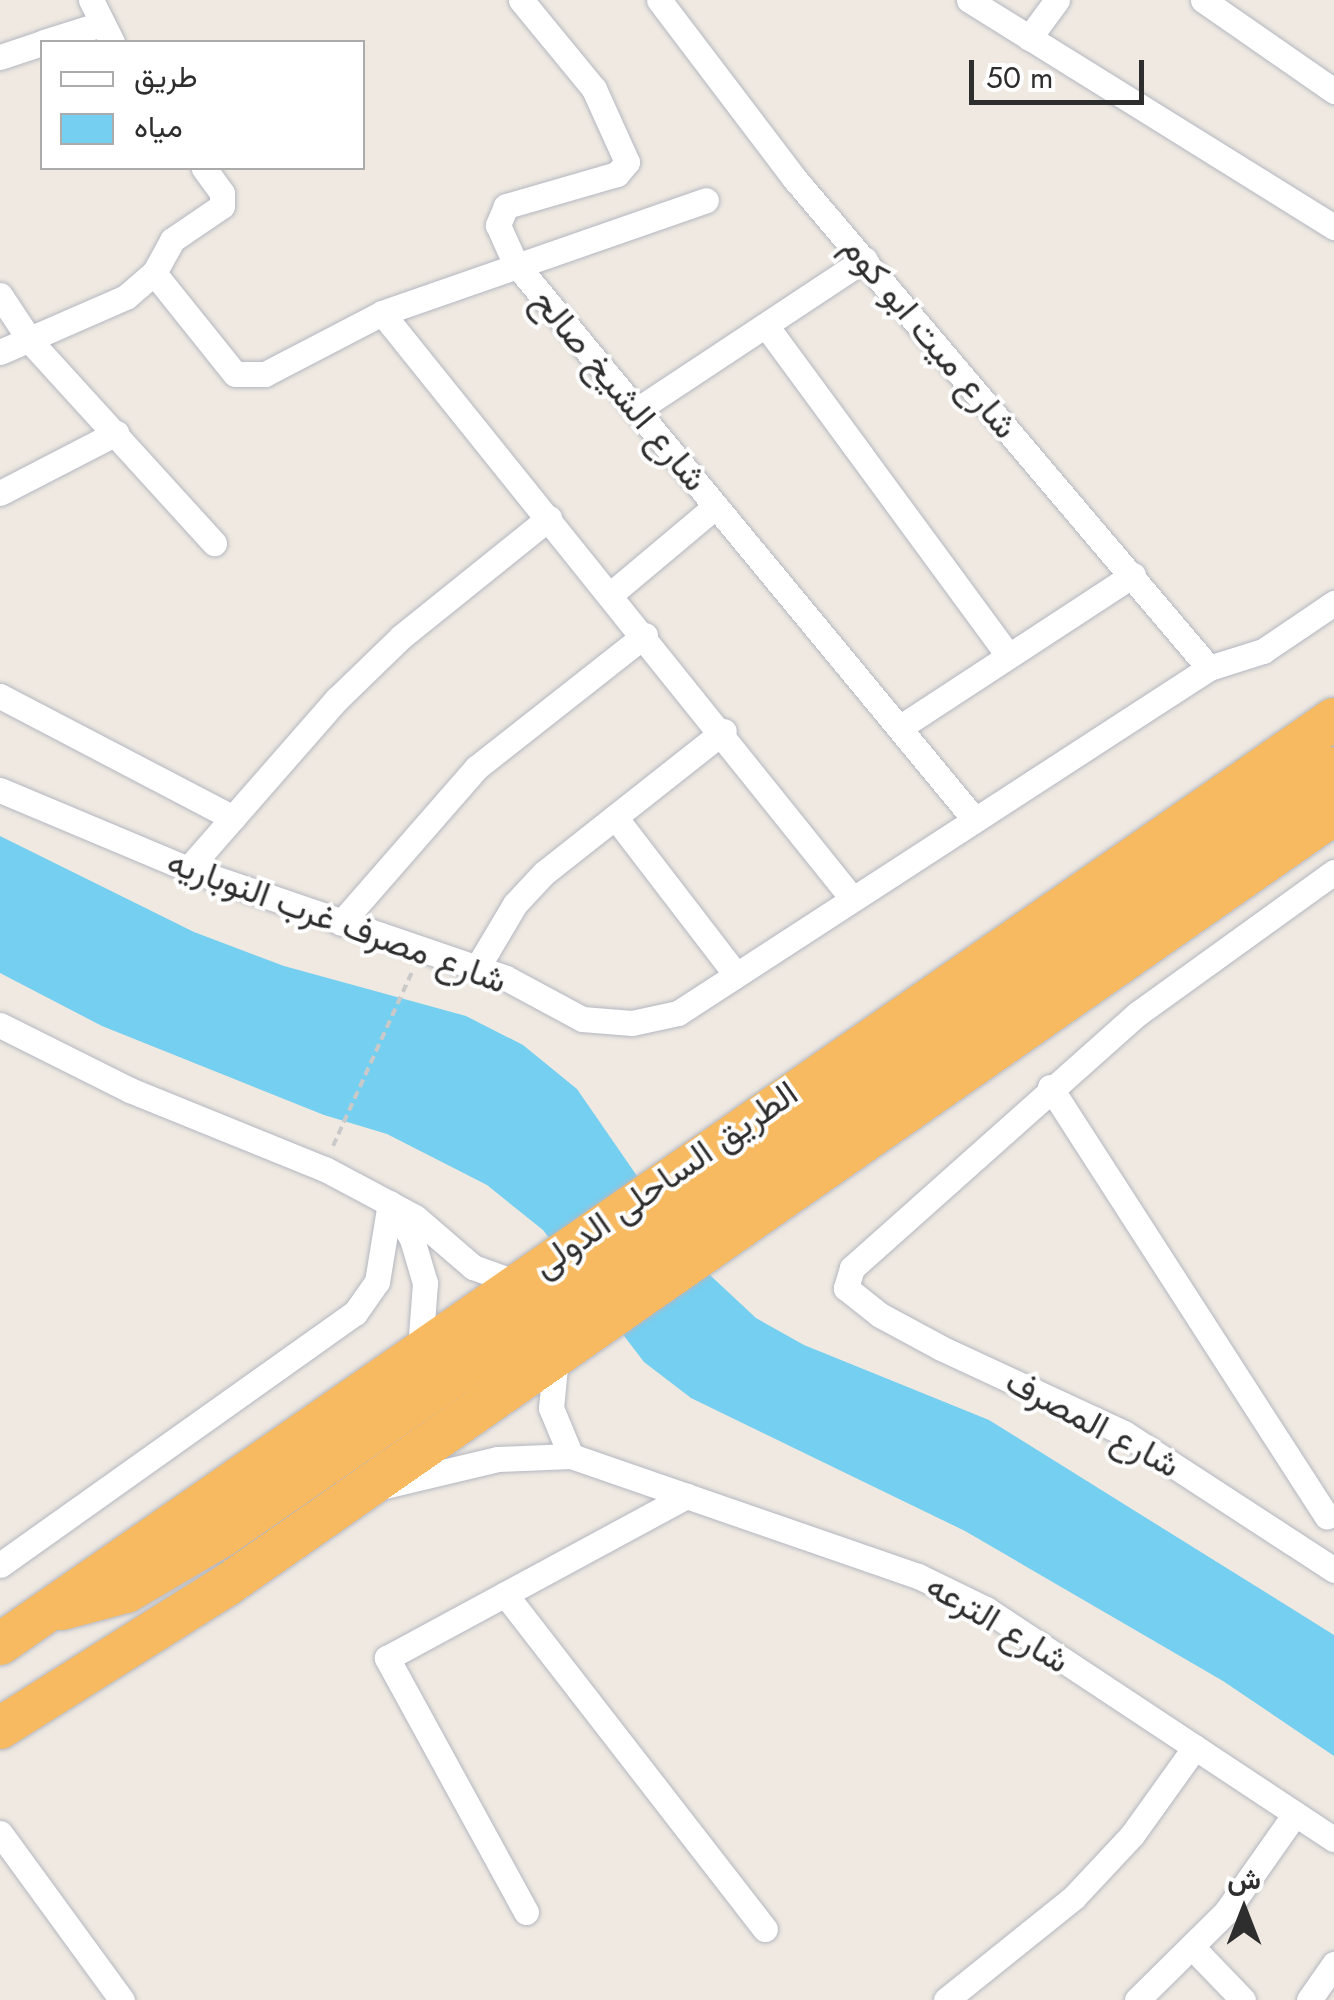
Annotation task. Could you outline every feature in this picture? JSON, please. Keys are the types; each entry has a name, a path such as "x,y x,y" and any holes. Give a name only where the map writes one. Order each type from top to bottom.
{"highway":[{"name":"الطريق الساحلى الدولى","path":"0,1644 710,1146 1334,718"},
{"path":"40,1613 97,1603 154,1579 738,1182 1334,768"},
{"path":"0,1728 367,1489 1334,814"}],"street":[{"name":"شارع الشيخ صالح","path":"520,0 594,89 627,162 617,174 506,206 498,225 515,263 902,726 975,820"},
{"name":"شارع ميت ابو كوم","path":"659,0 794,178 1209,668"},
{"path":"968,0 1334,227"},
{"path":"1029,38 1057,0"},
{"path":"1202,0 1234,9 1334,91"},
{"path":"51,40 101,22"},
{"path":"0,57 40,44"},
{"path":"0,352 31,342 126,297 154,273 172,240 222,206 222,193 205,170"},
{"path":"154,273 228,366 245,376 265,374 382,313 515,263 706,200"},
{"path":"637,410 865,259"},
{"path":"0,296 31,342 214,542"},
{"path":"382,313 724,731 852,898"},
{"path":"767,327 1009,656"},
{"path":"0,493 116,433"},
{"path":"611,594 716,506"},
{"path":"188,869 401,637 550,518"},
{"path":"902,726 1133,575"},
{"path":"615,817 733,971 1209,668 1263,651 1334,603"},
{"path":"341,923 476,768 645,636"},
{"path":"0,696 233,818"},
{"path":"477,968 515,904 615,817 724,731"},
{"name":"شارع مصرف غرب النوباريه","path":"0,790 188,869 477,968 582,1020 632,1023 678,1013 733,971"},
{"path":"1288,1538 1330,1514 1050,1088 1226,944 1334,872"},
{"path":"0,1026 130,1090 324,1169 434,1230 474,1267 517,1282"},
{"name":"شارع المصرف","path":"1050,1088 852,1268 846,1288 880,1315 941,1348 1124,1432 1334,1570"},
{"path":"390,1203 412,1239 425,1282 420,1350"},
{"path":"0,1565 355,1313 377,1282 390,1203"},
{"path":"556,1357 552,1408 571,1456"},
{"name":"شارع الترعه","path":"367,1489 498,1459 571,1456 942,1585 1334,1840"},
{"path":"526,1912 387,1660 687,1496"},
{"path":"505,1594 765,1928"},
{"path":"946,2000 1074,1897 1132,1835 1195,1748"},
{"path":"1137,2000 1193,1948 1296,1814"},
{"path":"0,1832 122,2000"},
{"path":"1193,1948 1243,2000"},
{"path":"1310,2000 1334,1964"}],"path":[{"path":"333,1146 406,988"}],"water":[{"path":"0,836 194,932 284,966 466,1016 523,1045 577,1089 697,1263 756,1318 804,1345 989,1420 1334,1635 1334,1756 1223,1681 965,1531 691,1398 644,1362 543,1230 487,1185 387,1134 324,1115 102,1026 0,973"}]}
